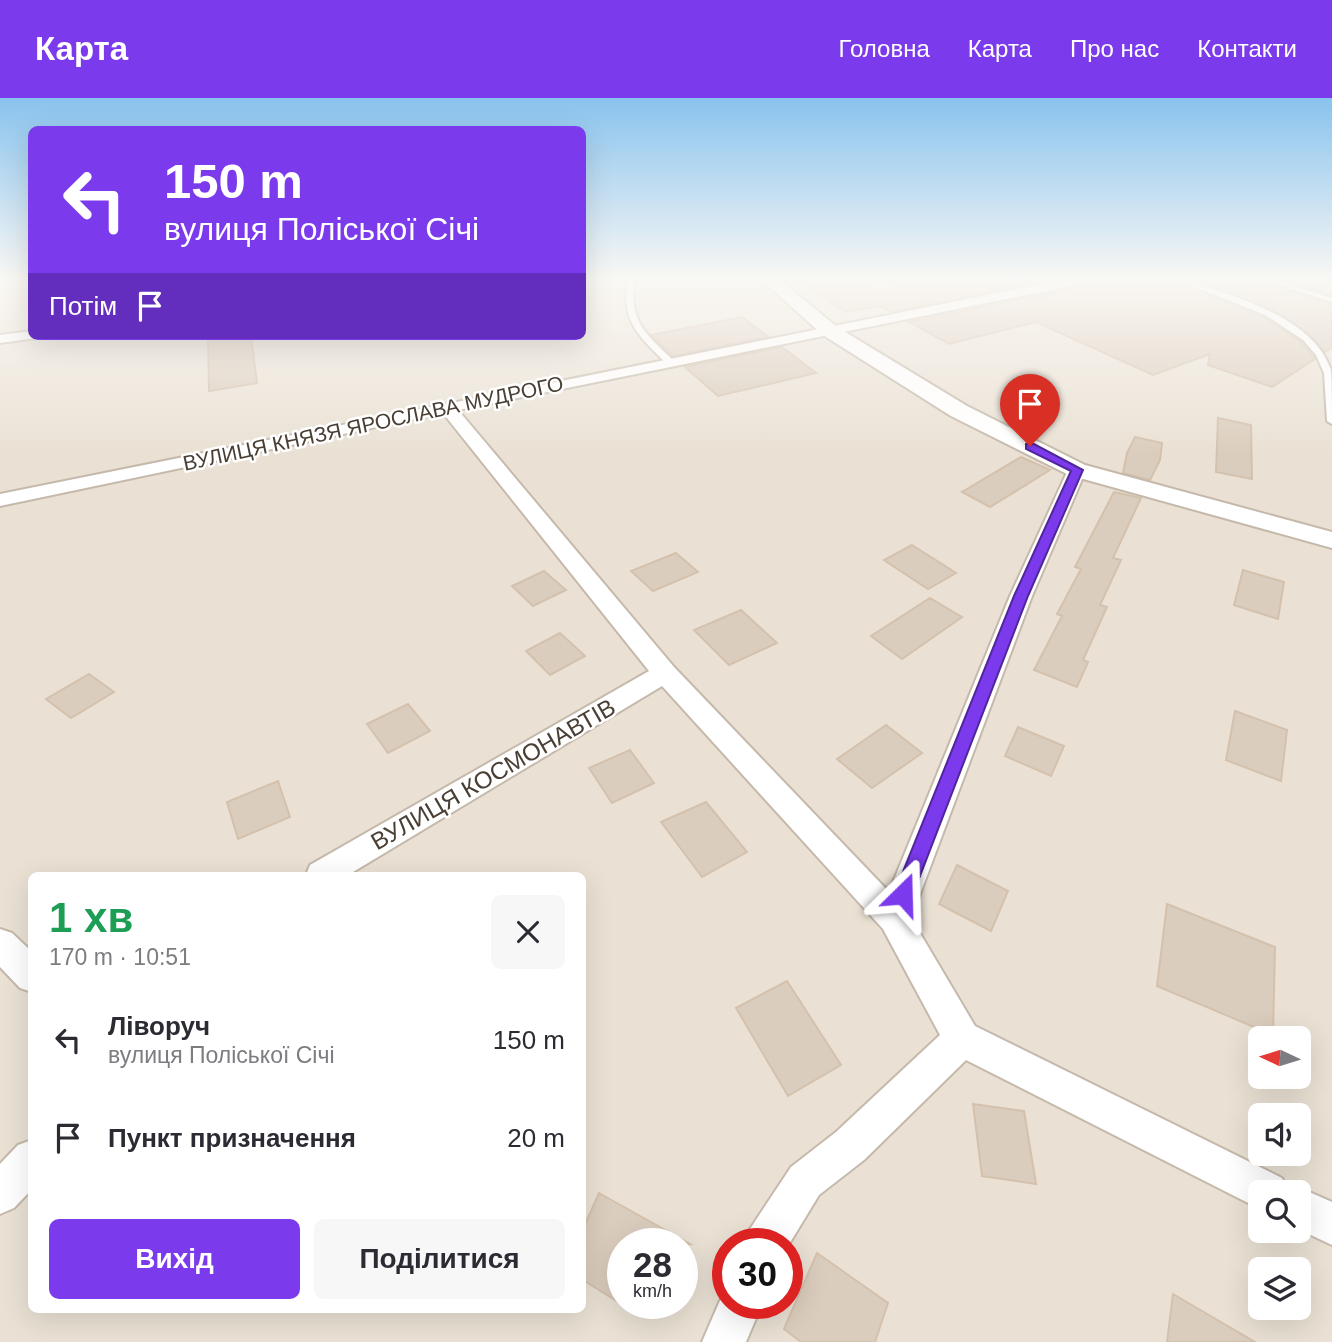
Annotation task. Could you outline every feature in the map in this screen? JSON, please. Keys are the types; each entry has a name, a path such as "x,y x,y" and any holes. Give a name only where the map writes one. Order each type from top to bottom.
{"street":[{"name":"ВУЛИЦЯ КНЯЗЯ ЯРОСЛАВА МУДРОГО","path":"0,500 790,339"},
{"path":"843,339 959,411 1077,470 1332,540"},
{"path":"447,407 665,673 894,919 962,1039 1248,1182"},
{"path":"894,919 1021,596 1077,470"},
{"name":"ВУЛИЦЯ КОСМОНАВТІВ","path":"326,872 665,673"},
{"path":"0,944 28,972"},
{"path":"775,1228 805,1181 850,1146 962,1039"},
{"path":"0,1194 28,1163"},
{"path":"1311,1214 1332,1224"},
{"path":"724,1342 734,1319"}],"lane":[{"path":"647,339 671,363"},
{"path":"1306,339 1328,372 1332,421"}],"shaded area":[{"path":"0,339 1332,339 1332,1342 0,1342"}],"building":[{"path":"655,339 758,339 673,356"},
{"path":"940,339 969,339 949,344"},
{"path":"1074,339 1297,339 1315,359 1272,387 1208,365 1210,354 1153,375"},
{"path":"1313,339 1332,339 1332,347 1325,352"},
{"path":"208,340 252,340 257,383 209,391"},
{"path":"782,347 816,373 718,396 685,367"},
{"path":"1218,418 1251,425 1252,479 1216,472"},
{"path":"1135,437 1162,443 1160,460 1150,480 1123,473 1127,453"},
{"path":"1021,457 1050,470 990,507 962,492"},
{"path":"1114,492 1141,498 1113,558 1121,560 1100,605 1107,607 1083,660 1088,662 1077,687 1034,670 1062,616 1057,614 1081,569 1075,567"},
{"path":"912,545 956,573 928,589 884,560"},
{"path":"676,553 698,572 653,591 631,571"},
{"path":"1243,570 1284,582 1278,619 1234,605"},
{"path":"544,571 566,590 533,606 512,586"},
{"path":"930,598 962,617 902,659 871,636"},
{"path":"741,610 777,643 729,665 694,630"},
{"path":"560,633 585,656 550,675 526,651"},
{"path":"89,674 114,692 71,718 46,699"},
{"path":"408,704 430,731 388,753 367,724"},
{"path":"1235,711 1287,730 1281,781 1226,760"},
{"path":"886,725 922,753 872,788 837,759"},
{"path":"1018,727 1064,746 1051,776 1005,756"},
{"path":"630,750 654,783 612,803 589,768"},
{"path":"278,781 290,817 238,839 227,802"},
{"path":"706,802 747,852 702,877 661,822"},
{"path":"957,865 1008,891 991,931 939,904"},
{"path":"1167,904 1275,947 1273,1026 1252,1026 1157,986"},
{"path":"787,981 841,1065 788,1096 736,1008"},
{"path":"973,1104 1024,1111 1036,1184 982,1176"},
{"path":"599,1193 661,1228 607,1228 607,1295 586,1282 586,1222"},
{"path":"817,1253 888,1303 875,1342 801,1342 784,1329 788,1319 803,1319 803,1285"},
{"path":"1173,1294 1255,1342 1167,1342"}],"route":[{"path":"903,894 1021,596 1077,470 1030,446"}]}
